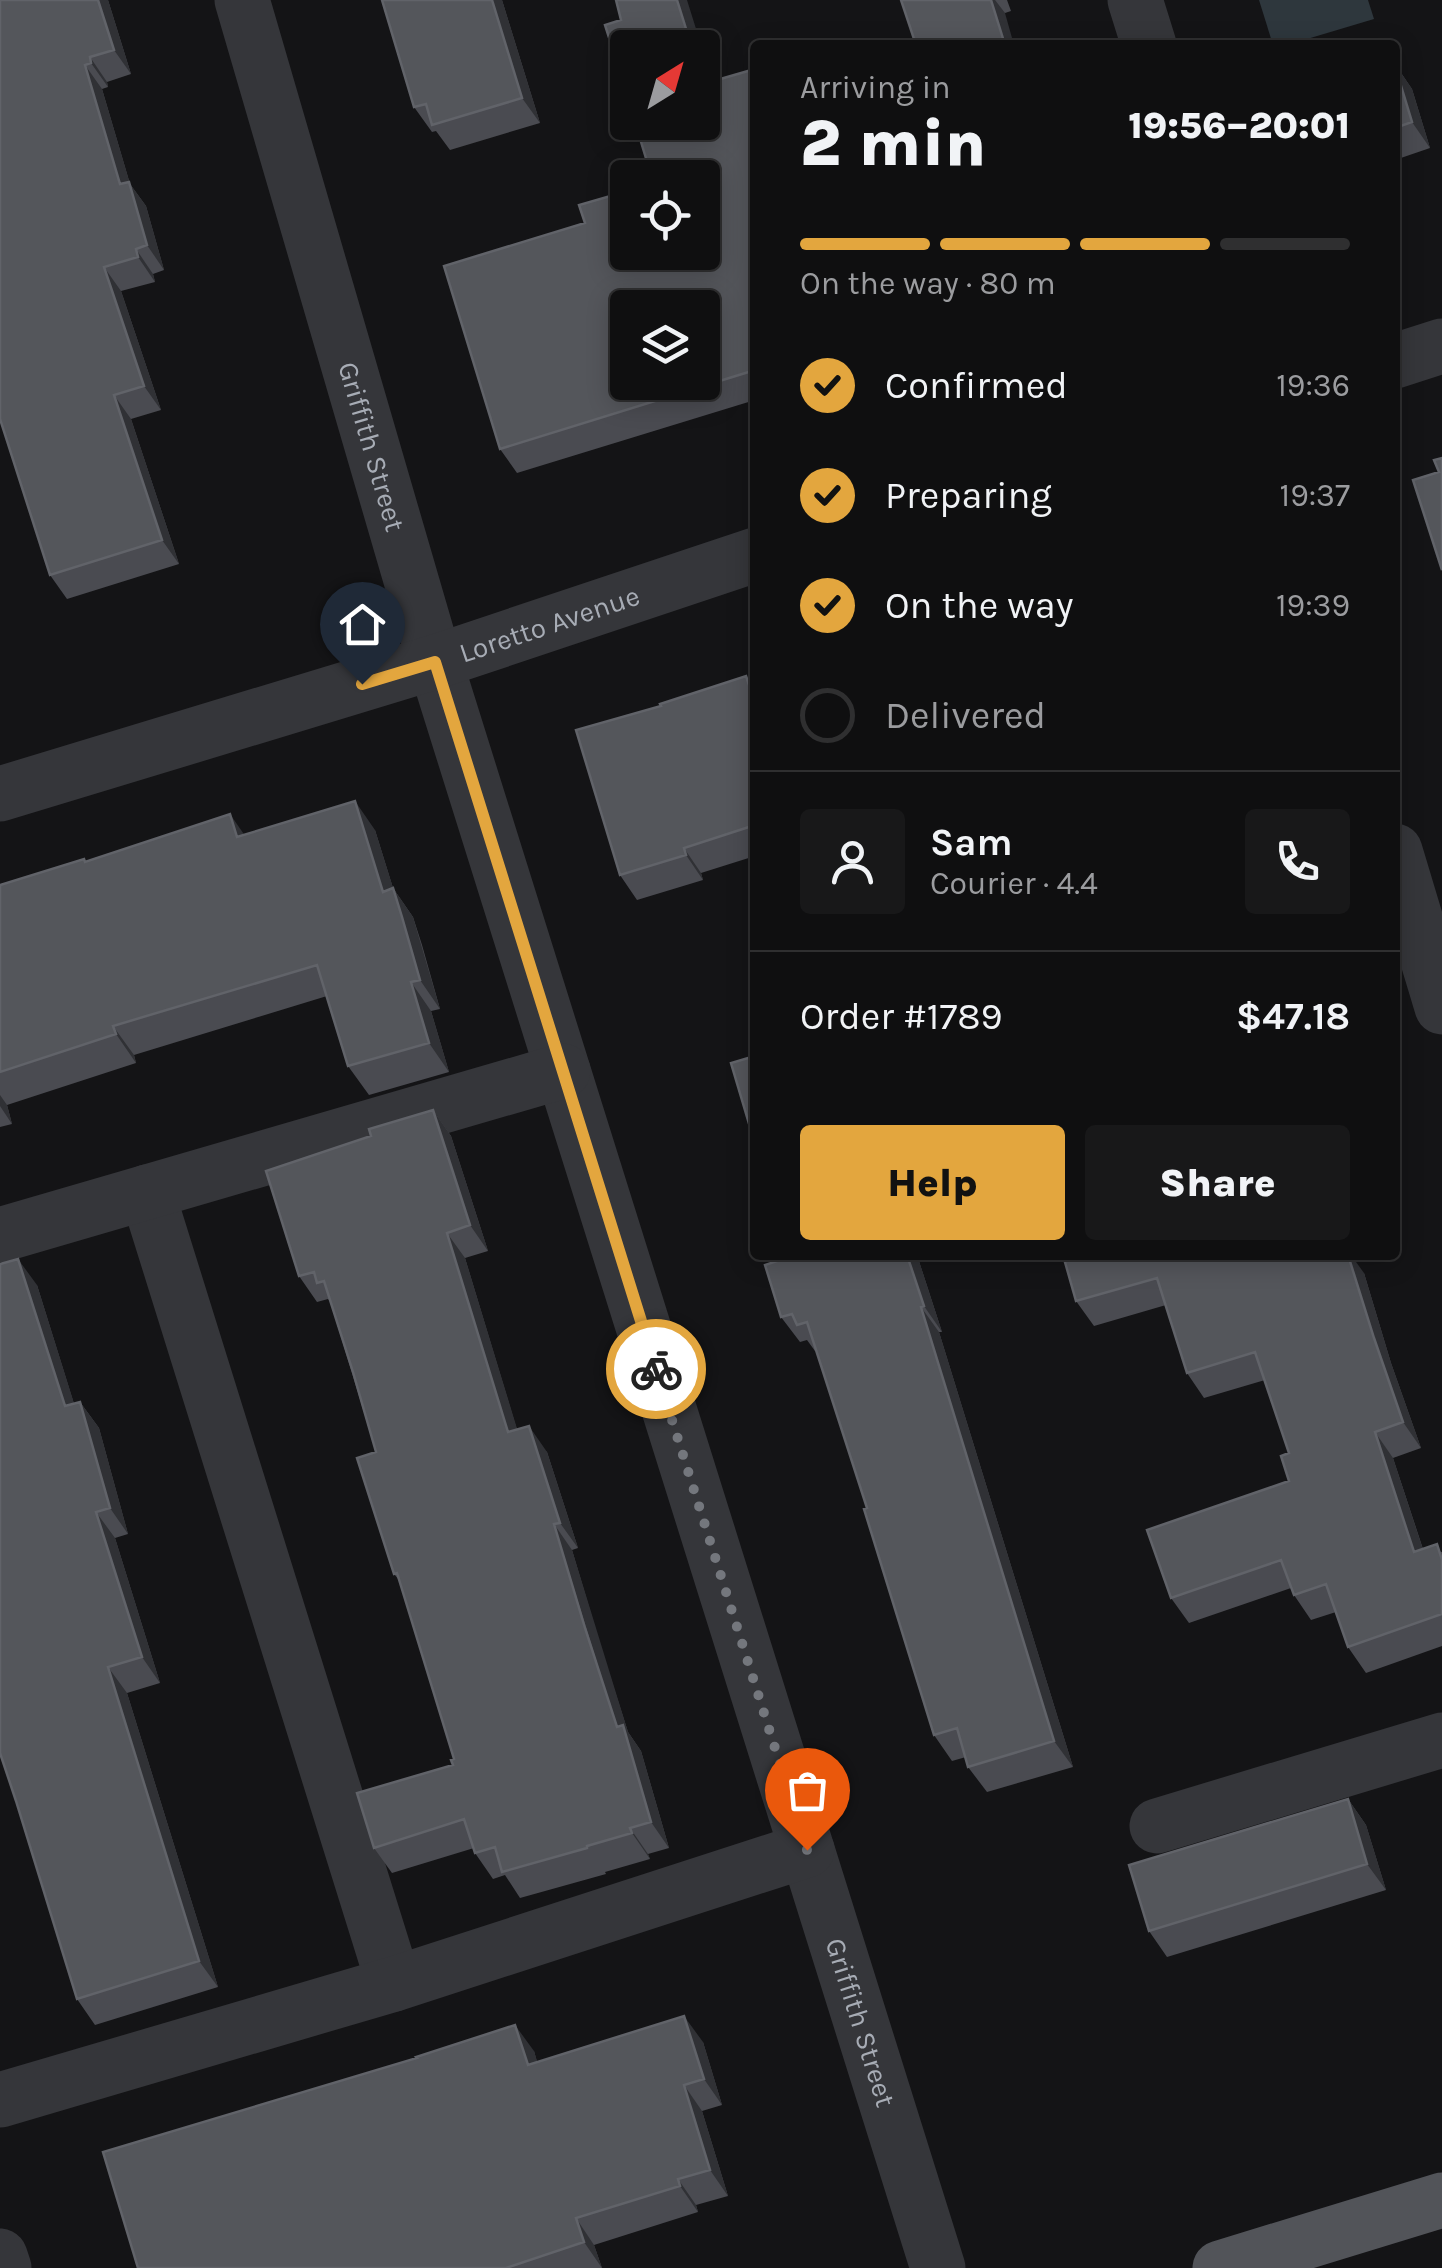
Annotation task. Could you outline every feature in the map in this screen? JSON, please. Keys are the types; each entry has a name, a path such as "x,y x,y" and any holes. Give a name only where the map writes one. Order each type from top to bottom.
{"main road":[{"path":"1248,2264 1442,2200"}],"street":[{"name":"Griffith Street","path":"242,0 435,662 938,2268"},
{"path":"1135,0 1147,40"},
{"path":"1400,359 1442,346"},
{"name":"Loretto Avenue","path":"0,794 435,662 750,558"},
{"path":"1400,868 1442,1007"},
{"path":"0,1235 563,1071"},
{"path":"147,1192 394,1984"},
{"path":"1157,1826 1442,1740"},
{"path":"0,2100 394,1984 807,1850"},
{"path":"0,2256 4,2268"}],"shaded area":[{"path":"1259,0 1368,0 1374,19 1304,40 1271,40"}],"building":[{"path":"0,0 98,0 114,50 90,57 91,63 85,65 120,184 129,182 147,245 136,249 138,257 104,267 144,386 114,395 162,540 50,575 0,419"},
{"path":"382,0 492,0 522,98 432,125 426,104 414,107"},
{"path":"616,0 677,0 686,30 610,30 610,41 605,25 621,20"},
{"path":"901,0 991,0 1003,40 914,40"},
{"path":"750,70 750,372 720,381 720,290 610,290 610,400 658,400 500,449 444,266 585,223 579,205 610,196 610,270 720,270 720,160 647,160 640,140 720,140 720,79"},
{"path":"1400,82 1412,122 1400,126"},
{"path":"1442,458 1442,570 1413,480 1439,472 1434,460"},
{"path":"746,676 750,688 750,827 684,848 686,855 620,875 576,730"},
{"path":"355,801 383,892 393,888 402,917 420,980 411,982 429,1043 348,1066 317,965 113,1026 116,1034 0,1072 0,885 84,859 85,862 230,814 237,837"},
{"path":"750,1057 750,1127 731,1063"},
{"path":"433,1110 470,1225 447,1233 508,1432 529,1426 560,1523 554,1524 585,1628 617,1727 623,1725 651,1822 630,1828 632,1833 502,1872 495,1847 475,1853 464,1819 374,1848 357,1793 453,1765 454,1759 357,1458 376,1452 324,1281 317,1283 314,1272 299,1276 266,1171 371,1136 369,1129"},
{"path":"18,1259 65,1406 80,1402 110,1508 96,1512 142,1657 108,1667 199,1961 77,1999 0,1753 0,1264"},
{"path":"780,1260 909,1260 1054,1741 968,1767 957,1728 934,1735 807,1322 797,1325 792,1314 781,1317 765,1265"},
{"path":"1064,1260 1350,1260 1403,1422 1375,1432 1414,1552 1437,1544 1442,1560 1442,1614 1348,1647 1326,1584 1294,1595 1281,1560 1171,1598 1147,1530 1289,1481 1281,1456 1289,1453 1255,1352 1187,1373 1157,1278 1076,1301"},
{"path":"1348,1799 1367,1864 1149,1931 1129,1865"},
{"path":"684,2016 704,2079 684,2085 710,2170 678,2179 680,2186 576,2218 584,2242 506,2268 138,2268 103,2152 515,2025 528,2065"}],"way so far":[{"path":"656,1369 807,1850"}],"route":[{"path":"362,684 435,662 656,1369"}]}
